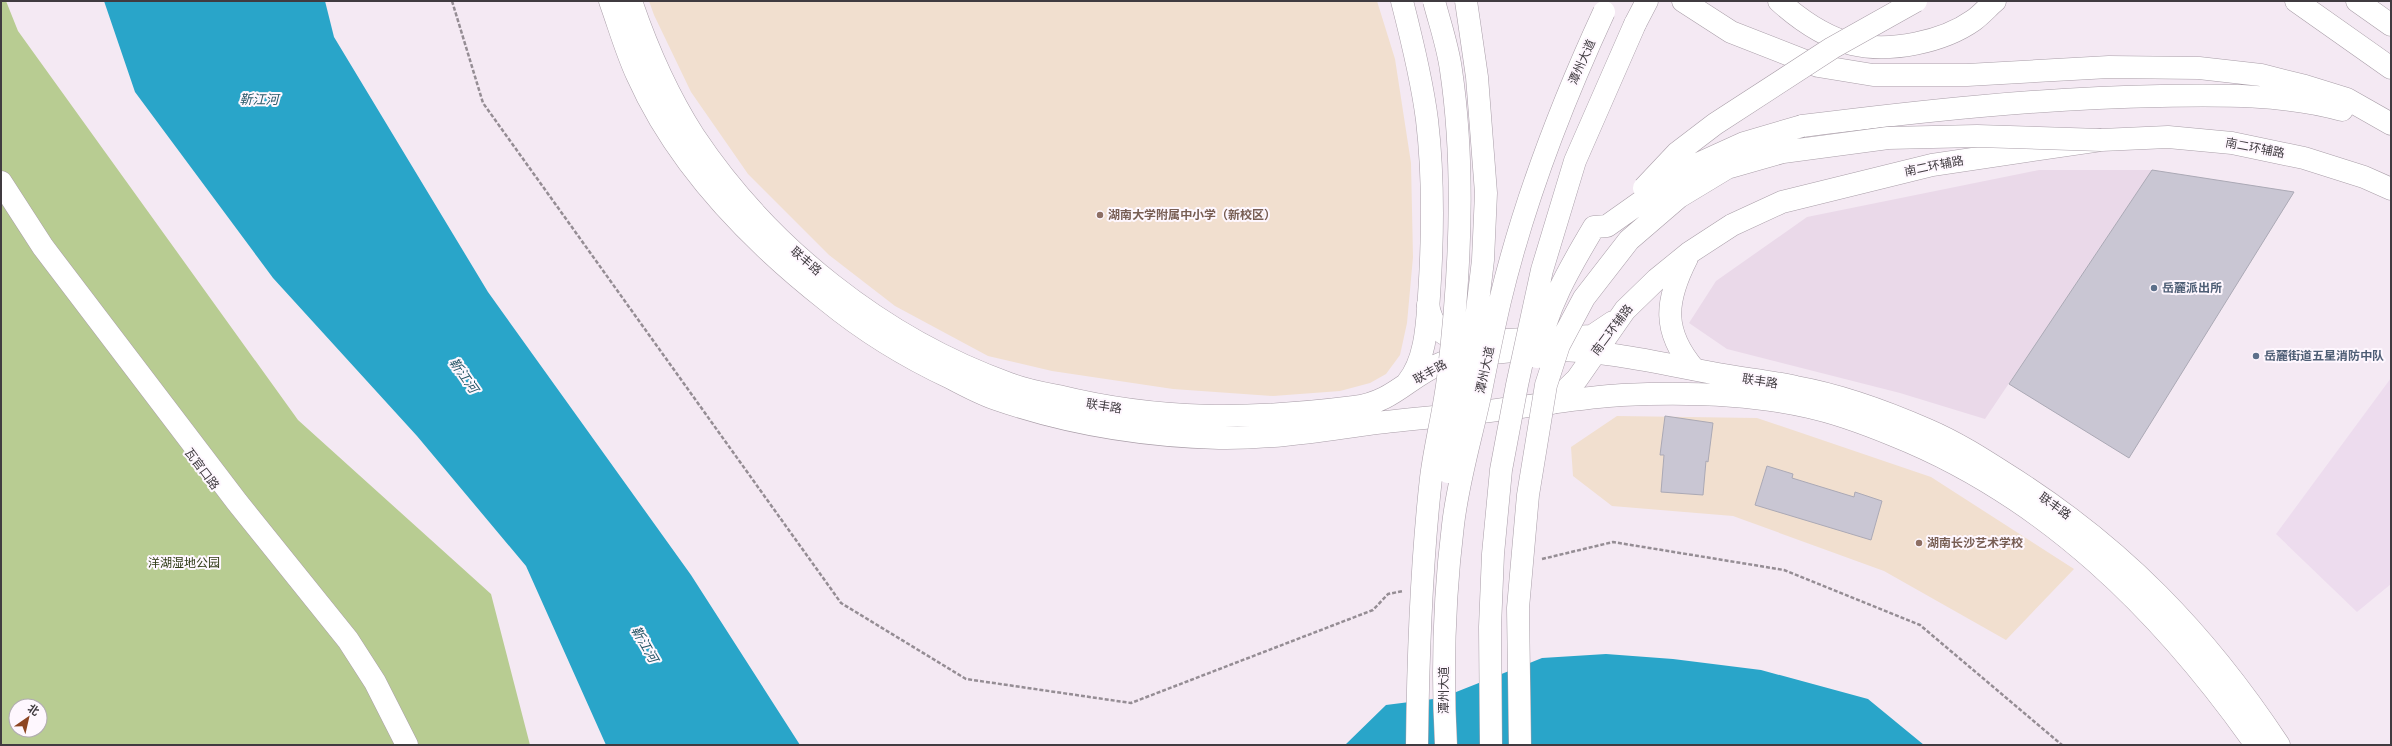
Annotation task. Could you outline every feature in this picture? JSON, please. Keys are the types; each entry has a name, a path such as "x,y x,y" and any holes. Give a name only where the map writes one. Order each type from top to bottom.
{"main road":[{"name":"联丰路","path":"610,1 638,77 672,138 707,186 752,237 797,278 850,319 907,357 992,398 1072,421 1158,435 1224,438 1290,434 1620,395 1718,394 1764,399 1811,407 1873,427 1923,447 1970,471 2038,514 2098,564 2125,589 2187,656 2226,704 2256,745"},
{"name":"联丰路","path":"630,1 644,38 665,84 692,132 724,177 760,219 802,259 893,328 961,364 1013,386 1099,406 1163,414 1221,418 1277,415 1363,406 1388,397 1441,363 1459,359 1542,350 1596,352 1801,387 1929,430 1967,449 2046,499 2094,535 2140,576 2199,636 2252,704 2279,745"},
{"path":"1402,1 1427,119 1433,235 1428,305 1421,357 1414,374 1403,388"},
{"path":"1417,745 1412,596 1448,380 1454,320 1459,193 1457,124 1451,69 1434,1"},
{"path":"1412,596 1451,458 1476,320 1483,260 1486,193 1477,77 1466,1"},
{"path":"1491,745 1490,627 1493,554 1501,470 1542,270 1575,161 1635,24 1647,1"},
{"path":"1683,1 1731,32 1818,66 1873,75 1967,75 2109,67 2199,68 2262,75 2343,104 2391,125"},
{"path":"1779,1 1818,29 1852,44 1896,47 1939,38 1974,20 1994,1"},
{"path":"1607,226 1677,153 1715,124 1832,48 1916,1"},
{"path":"2296,1 2391,68"},
{"path":"2357,1 2391,25"},
{"name":"潭州大道","path":"1446,745 1444,674 1446,594 1453,524 1500,300 1546,148 1571,85 1607,6"},
{"path":"1520,745 1518,608 1514,505 1518,468 1537,354 1548,315 1563,279 1594,227 1607,226 1689,168 1744,143 1802,126 1906,113 2112,97 2207,95 2271,98 2343,104"},
{"path":"1518,608 1528,495 1546,385 1559,345 1584,298 1629,240 1679,198 1727,168 1783,152 1888,138 1977,136 2102,140"},
{"name":"南二环辅路","path":"1552,403 1577,379 1625,310 1657,279 1689,253 1732,225 1782,202 1932,165 2102,140 2168,137 2232,143 2304,158 2364,177 2391,189"},
{"path":"1,182 43,247 237,502 348,640 375,682 407,745"},
{"name":"瓦官口路","path":"1,195 32,245 230,507 316,610 344,648 365,679 399,745"},
{"path":"1689,253 1676,279 1670,302 1674,338 1680,353 1694,369"},
{"path":"1428,305 1431,319 1438,329 1450,339 1463,342 1592,336 1609,326 1625,310"}],"path":[{"path":"452,1 483,103 840,603 966,680 1131,703 1373,610 1388,594 1412,596"},
{"path":"1535,560 1613,542 1784,570 1920,625 2062,745"}],"shaded area":[{"name":"湖南大学附属中小学（新校区）","path":"649,1 1377,1 1395,59 1411,163 1413,257 1407,323 1400,355 1386,374 1370,383 1340,391 1273,396 1173,389 1052,371 988,356 895,306 829,255 748,174 691,92 654,15"},
{"path":"2039,170 2152,170 1985,419 1900,393 1727,349 1689,323 1716,281 1807,217"},
{"path":"2391,378 2391,584 2357,612 2276,534"},
{"name":"湖南长沙艺术学校","path":"1617,416 1757,418 1931,477 2074,569 2006,640 1884,571 1733,516 1612,506 1573,476 1571,447"}],"green space":[{"name":"洋湖湿地公园","path":"1,1 6,1 18,31 298,420 491,594 530,745 1,745"}],"water":[{"name":"靳江河","path":"104,1 325,1 334,37 488,292 691,575 800,745 606,745 526,566 417,436 273,278 135,92"},
{"path":"1606,654 1673,659 1761,670 1868,699 1924,745 1345,745 1386,705 1441,698 1542,658"}],"building":[{"name":"岳麓派出所","path":"2152,170 2294,192 2129,458 2009,384"},
{"path":"1665,416 1713,423 1708,462 1706,461 1703,495 1661,492 1664,455 1660,455"},
{"path":"1767,466 1793,474 1792,478 1854,497 1855,492 1882,501 1871,540 1755,505"}],"place":[{"name":"湖南大学附属中小学（新校区）","path":"1100,215"},
{"name":"岳麓派出所","path":"2154,288"},
{"name":"岳麓街道五星消防中队","path":"2256,356"},
{"name":"湖南长沙艺术学校","path":"1919,543"}]}
